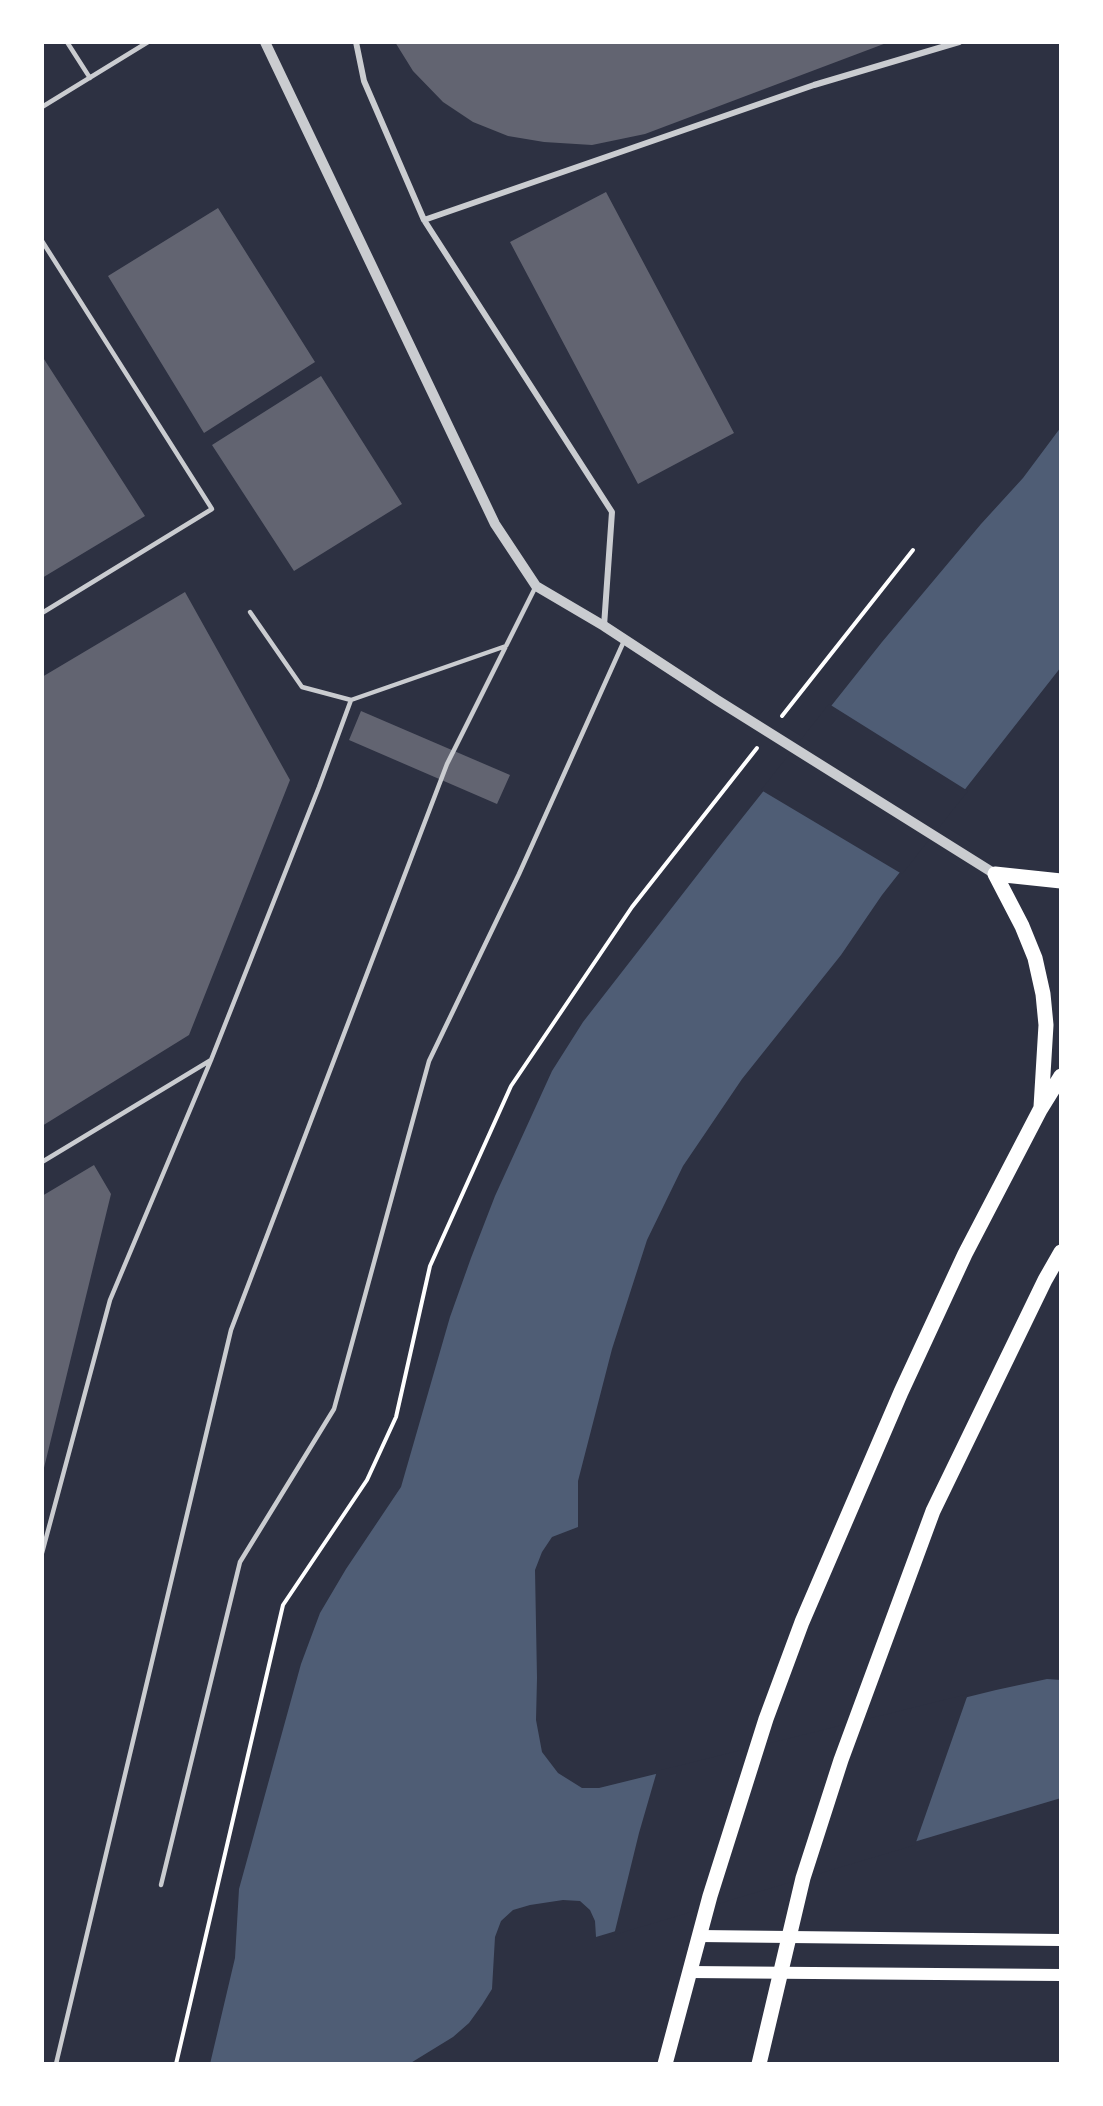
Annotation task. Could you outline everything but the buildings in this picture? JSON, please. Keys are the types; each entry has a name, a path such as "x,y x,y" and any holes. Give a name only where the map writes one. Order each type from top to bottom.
{"main road":[{"path":"995,874 1061,881"},
{"path":"995,874 1022,926 1035,958 1043,994 1046,1026 1040,1110"},
{"path":"665,2064 710,1896 766,1719 802,1622 901,1392 960,1265 1040,1110 1061,1076"},
{"path":"759,2064 803,1878 841,1760 933,1511 1045,1280 1061,1252"},
{"path":"699,1936 1061,1940"},
{"path":"689,1972 1061,1975"}],"street":[{"path":"265,42 495,524 536,586 625,639 717,700 995,874"},
{"path":"356,42 364,81 424,220 612,512 604,626"},
{"path":"424,220 814,85 959,42"}],"lane":[{"path":"67,42 90,78"},
{"path":"42,107 148,42"},
{"path":"42,241 212,508 42,613"},
{"path":"56,2064 231,1330 447,764 536,586"},
{"path":"250,612 302,687 351,700 506,646"},
{"path":"160,1885 240,1562 334,1409 429,1061 519,874 625,639"},
{"path":"42,1553 110,1300 211,1060 351,700"},
{"path":"42,1162 211,1060"}],"path":[{"path":"780,719 913,549"},
{"path":"176,2064 283,1605 367,1480 396,1417 430,1266 511,1086 632,907 758,747"}],"water":[{"path":"1061,427 1061,667 882,895 841,955 742,1079 683,1166 647,1240 612,1349 578,1481 578,1527 552,1537 542,1552 535,1570 536,1720 542,1752 558,1773 582,1788 599,1788 1047,1679 1061,1680 1061,1798 596,1937 595,1921 590,1910 580,1901 563,1900 513,1910 501,1921 495,1937 492,1989 482,2005 469,2023 453,2037 409,2064 210,2064 235,1958 239,1889 301,1664 320,1613 346,1569 401,1487 450,1317 471,1258 495,1196 552,1071 583,1022 723,842 882,642 981,524 1023,478"}],"pier":[{"path":"829,704 968,791 902,874 761,790"},
{"path":"968,1694 915,1845 614,1935 657,1771"}]}
